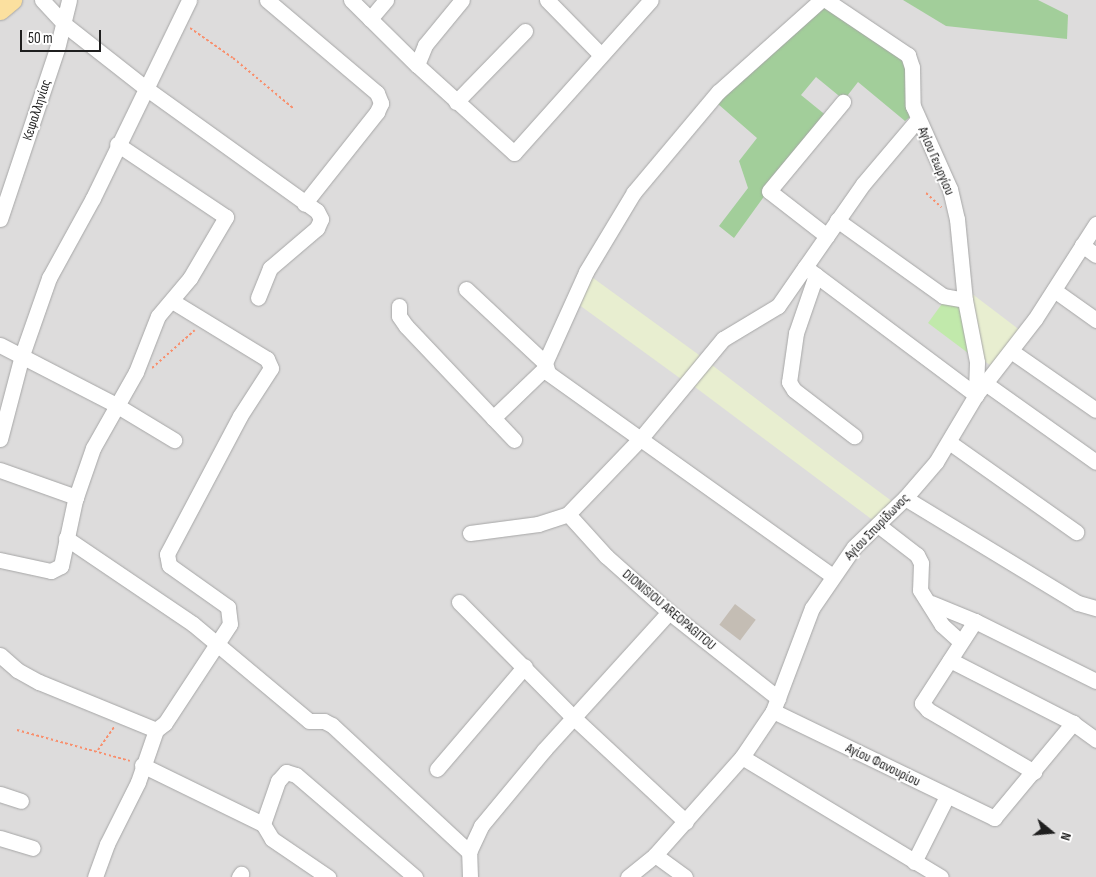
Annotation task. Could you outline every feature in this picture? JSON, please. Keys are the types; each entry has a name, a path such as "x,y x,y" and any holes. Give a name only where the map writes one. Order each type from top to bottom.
{"main road":[{"path":"0,10 12,0"}],"street":[{"path":"42,0 64,24 147,89 304,204 317,211 321,219 317,228 270,268 258,298"},
{"name":"Κεφαλληνίας","path":"0,218 4,194 64,24 69,0"},
{"path":"0,439 22,355 48,278 93,198 117,144 147,89 189,0"},
{"path":"267,0 377,93 381,103 377,112 304,204"},
{"path":"370,19 386,0"},
{"path":"417,66 425,45 462,0"},
{"path":"547,0 600,54"},
{"path":"355,1 370,19 417,66 514,153 600,54 651,0"},
{"path":"494,418 545,366 586,272 634,192 718,92 821,0"},
{"name":"Αγίου Γεωργίου","path":"826,0 908,54 918,119 950,189 957,219 965,300 977,362 985,384"},
{"path":"456,102 525,31"},
{"path":"827,236 769,191 842,102"},
{"path":"854,436 794,390 789,382 796,333 811,271 827,236 882,159 918,119"},
{"path":"0,560 57,571 76,497 93,448 136,372 158,316 190,278 226,217 117,144"},
{"path":"838,220 943,296 965,300"},
{"name":"Αγίου Σπυρίδωνος","path":"628,877 655,856 742,757 775,704 812,608 833,576 854,547 905,498 949,442 985,384 1054,290 1096,224"},
{"path":"1082,246 1096,255"},
{"path":"811,271 985,384 1096,462"},
{"path":"470,533 538,524 568,514 641,438 723,339 778,306 811,271"},
{"path":"466,289 545,366 641,438 833,576"},
{"path":"1054,290 1096,320"},
{"path":"95,877 107,844 138,782 142,765 156,730 165,723 230,624 228,607 169,565 167,554 240,416 271,368 267,359 172,301"},
{"path":"399,306 399,316 406,326 514,440"},
{"path":"0,345 116,405 174,440"},
{"path":"1011,351 1096,410"},
{"path":"977,362 985,384"},
{"path":"949,442 1076,532"},
{"path":"0,470 76,497"},
{"path":"905,498 1078,603 1096,608"},
{"name":"DIONISIOU AREOPAGITOU","path":"568,514 606,556 775,704"},
{"path":"878,525 917,555 921,563 920,590 930,603 942,625 961,642"},
{"path":"66,538 218,643 309,721 324,721 332,725 468,852"},
{"path":"458,602 573,717 686,822"},
{"path":"930,603 975,621 1096,681"},
{"path":"465,875 468,852 481,826 573,717 630,659 669,612"},
{"path":"975,621 922,702 928,710 1034,772 1073,723"},
{"path":"0,655 16,670 39,682 156,730"},
{"path":"950,660 1073,723 1096,740"},
{"path":"437,768 524,666"},
{"name":"Αγίου Φανουρίου","path":"775,704 947,796 994,818 1034,772"},
{"path":"742,757 941,877"},
{"path":"142,765 263,824 272,839 328,877"},
{"path":"263,824 278,780 286,772 296,775 415,877"},
{"path":"0,794 21,801"},
{"path":"914,862 947,796"},
{"path":"0,838 32,848"},
{"path":"655,856 684,877"}],"path":[{"path":"180,21 233,58 293,108"},
{"path":"136,372 156,365 205,322"},
{"path":"98,750 121,717"},
{"path":"17,730 98,750 142,765"}],"shaded area":[{"path":"22,0 1096,0 1096,877 0,877 0,19"}],"green space":[{"path":"903,0 1038,0 1068,15 1067,39 946,26"},
{"path":"824,4 894,51 905,63 911,116 905,121 858,82 844,100 816,77 801,95 828,117 791,159 734,238 719,226 748,188 739,161 757,138 718,104 741,78"},
{"path":"589,275 701,357 684,381 571,299"},
{"path":"971,293 1021,331 993,367 981,359"},
{"path":"944,301 961,305 968,353 928,323"},
{"path":"708,362 893,502 874,521 691,384"}],"building":[{"path":"735,604 756,620 740,640 719,625"}]}
